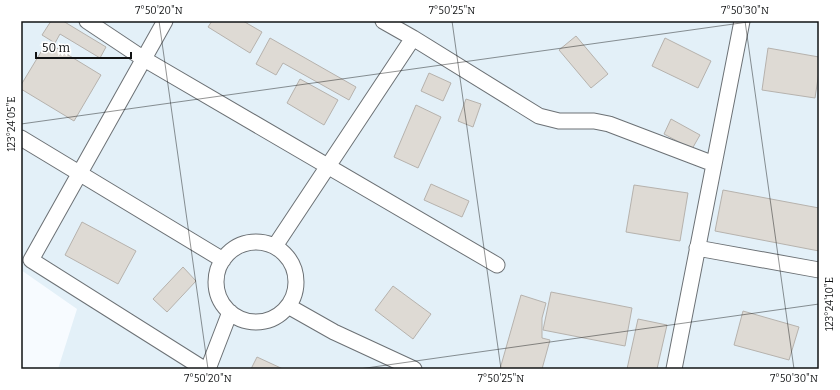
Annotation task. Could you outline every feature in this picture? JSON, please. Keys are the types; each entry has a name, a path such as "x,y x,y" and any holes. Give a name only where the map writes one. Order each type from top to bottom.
{"street":[{"path":"87,21 144,59 497,265"},
{"path":"165,21 31,260 204,369"},
{"path":"383,21 539,116 559,121 594,121 609,124 714,164"},
{"path":"674,369 742,21"},
{"path":"275,246 413,38"},
{"path":"21,138 222,260"},
{"path":"261,242 275,246 286,255 293,266 296,280 294,294 288,306 279,315 273,318 254,322 241,319 230,312 223,304 218,293 216,282 218,270 222,260 233,249 246,243 261,242"},
{"path":"697,248 819,270"},
{"path":"288,306 334,332 414,369"},
{"path":"208,369 230,312"}],"shaded area":[{"path":"21,21 819,21 819,369 58,369 77,309 21,270"}],"building":[{"path":"51,21 63,21 106,47 100,58 60,34 55,43 42,35"},
{"path":"212,21 243,21 262,32 250,53 208,27"},
{"path":"576,36 608,74 591,88 559,50"},
{"path":"270,38 356,87 349,100 283,63 276,75 256,64"},
{"path":"665,38 711,61 698,88 652,66"},
{"path":"47,42 101,75 74,121 21,89 21,85"},
{"path":"768,48 819,57 819,72 815,98 762,90"},
{"path":"429,73 451,83 443,101 421,91"},
{"path":"300,79 338,100 324,125 287,103"},
{"path":"466,99 481,104 473,127 458,121"},
{"path":"416,105 441,117 418,168 394,157"},
{"path":"671,119 700,135 692,149 664,134"},
{"path":"431,184 469,201 462,217 424,200"},
{"path":"634,185 688,193 680,241 626,232"},
{"path":"723,190 819,208 819,251 715,231"},
{"path":"82,222 136,251 118,284 65,255"},
{"path":"183,267 196,281 167,312 153,299"},
{"path":"393,286 431,314 413,339 375,310"},
{"path":"551,292 632,308 625,346 543,330"},
{"path":"521,295 546,303 542,318 542,338 550,340 542,369 500,369"},
{"path":"743,311 799,327 789,360 734,345"},
{"path":"638,319 667,325 657,369 627,369"},
{"path":"257,357 283,369 251,369"}]}
